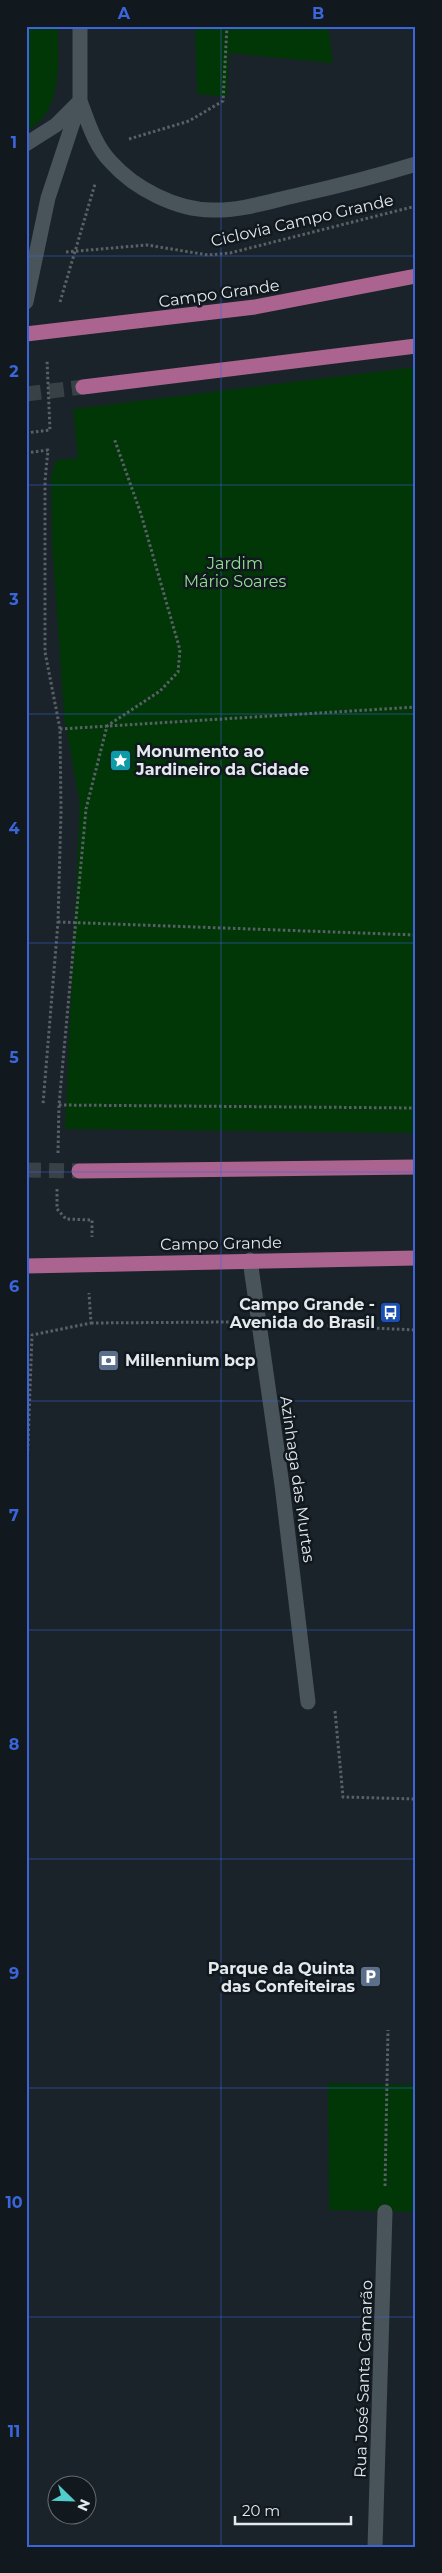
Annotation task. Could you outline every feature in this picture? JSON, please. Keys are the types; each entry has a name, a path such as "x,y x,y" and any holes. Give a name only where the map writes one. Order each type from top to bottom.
{"main road":[{"name":"Campo Grande","path":"26,334 255,307 416,276"},
{"path":"83,387 416,346"},
{"path":"80,1171 416,1167"},
{"name":"Campo Grande","path":"26,1266 416,1258"}],"street":[{"path":"26,302 48,198 80,102 80,26"},
{"path":"26,144 56,125 80,102"},
{"path":"80,102 93,135 110,162 142,187 165,199 210,210 243,208 372,178 416,164"},
{"name":"Azinhaga das Murtas","path":"250,1260 282,1485 308,1702"},
{"name":"Rua José Santa Camarão","path":"375,2547 385,2212"}],"path":[{"path":"110,162 128,140 189,121 223,101 226,26"},
{"name":"Ciclovia Campo Grande","path":"110,162 95,181 75,251 147,245 208,255 230,252 416,206"},
{"path":"26,432 50,430"},
{"path":"58,1155 59,1105 74,923 86,809 107,726 160,691 172,679 178,672 180,650 141,514 114,438"},
{"path":"26,452 48,450 46,481 46,652 60,729 58,922 43,1104"},
{"path":"60,729 416,707"},
{"path":"58,922 416,935"},
{"path":"59,1105 416,1108"},
{"path":"26,1496 30,1375"},
{"path":"334,1701 343,1796 416,1799"},
{"path":"385,2212 388,2030"}],"green space":[{"path":"26,26 58,26 58,70 53,99 47,111 38,122 26,131"},
{"path":"195,26 328,26 333,63 229,53 227,97 197,94"},
{"name":"Jardim Mário Soares","path":"416,367 416,1133 65,1129 80,804 64,716 52,542 51,476 56,460 78,458 73,409"},
{"path":"328,2083 416,2085 416,2212 329,2210"}],"tunnel":[{"path":"26,394 83,387"},
{"path":"26,1170 79,1171"}],"place":[{"name":"Monumento ao Jardineiro da Cidade","path":"120,760"},
{"name":"Campo Grande - Avenida do Brasil","path":"391,1313"},
{"name":"Millennium bcp","path":"109,1360"},
{"name":"Parque da Quinta das Confeiteiras","path":"371,1977"}]}
